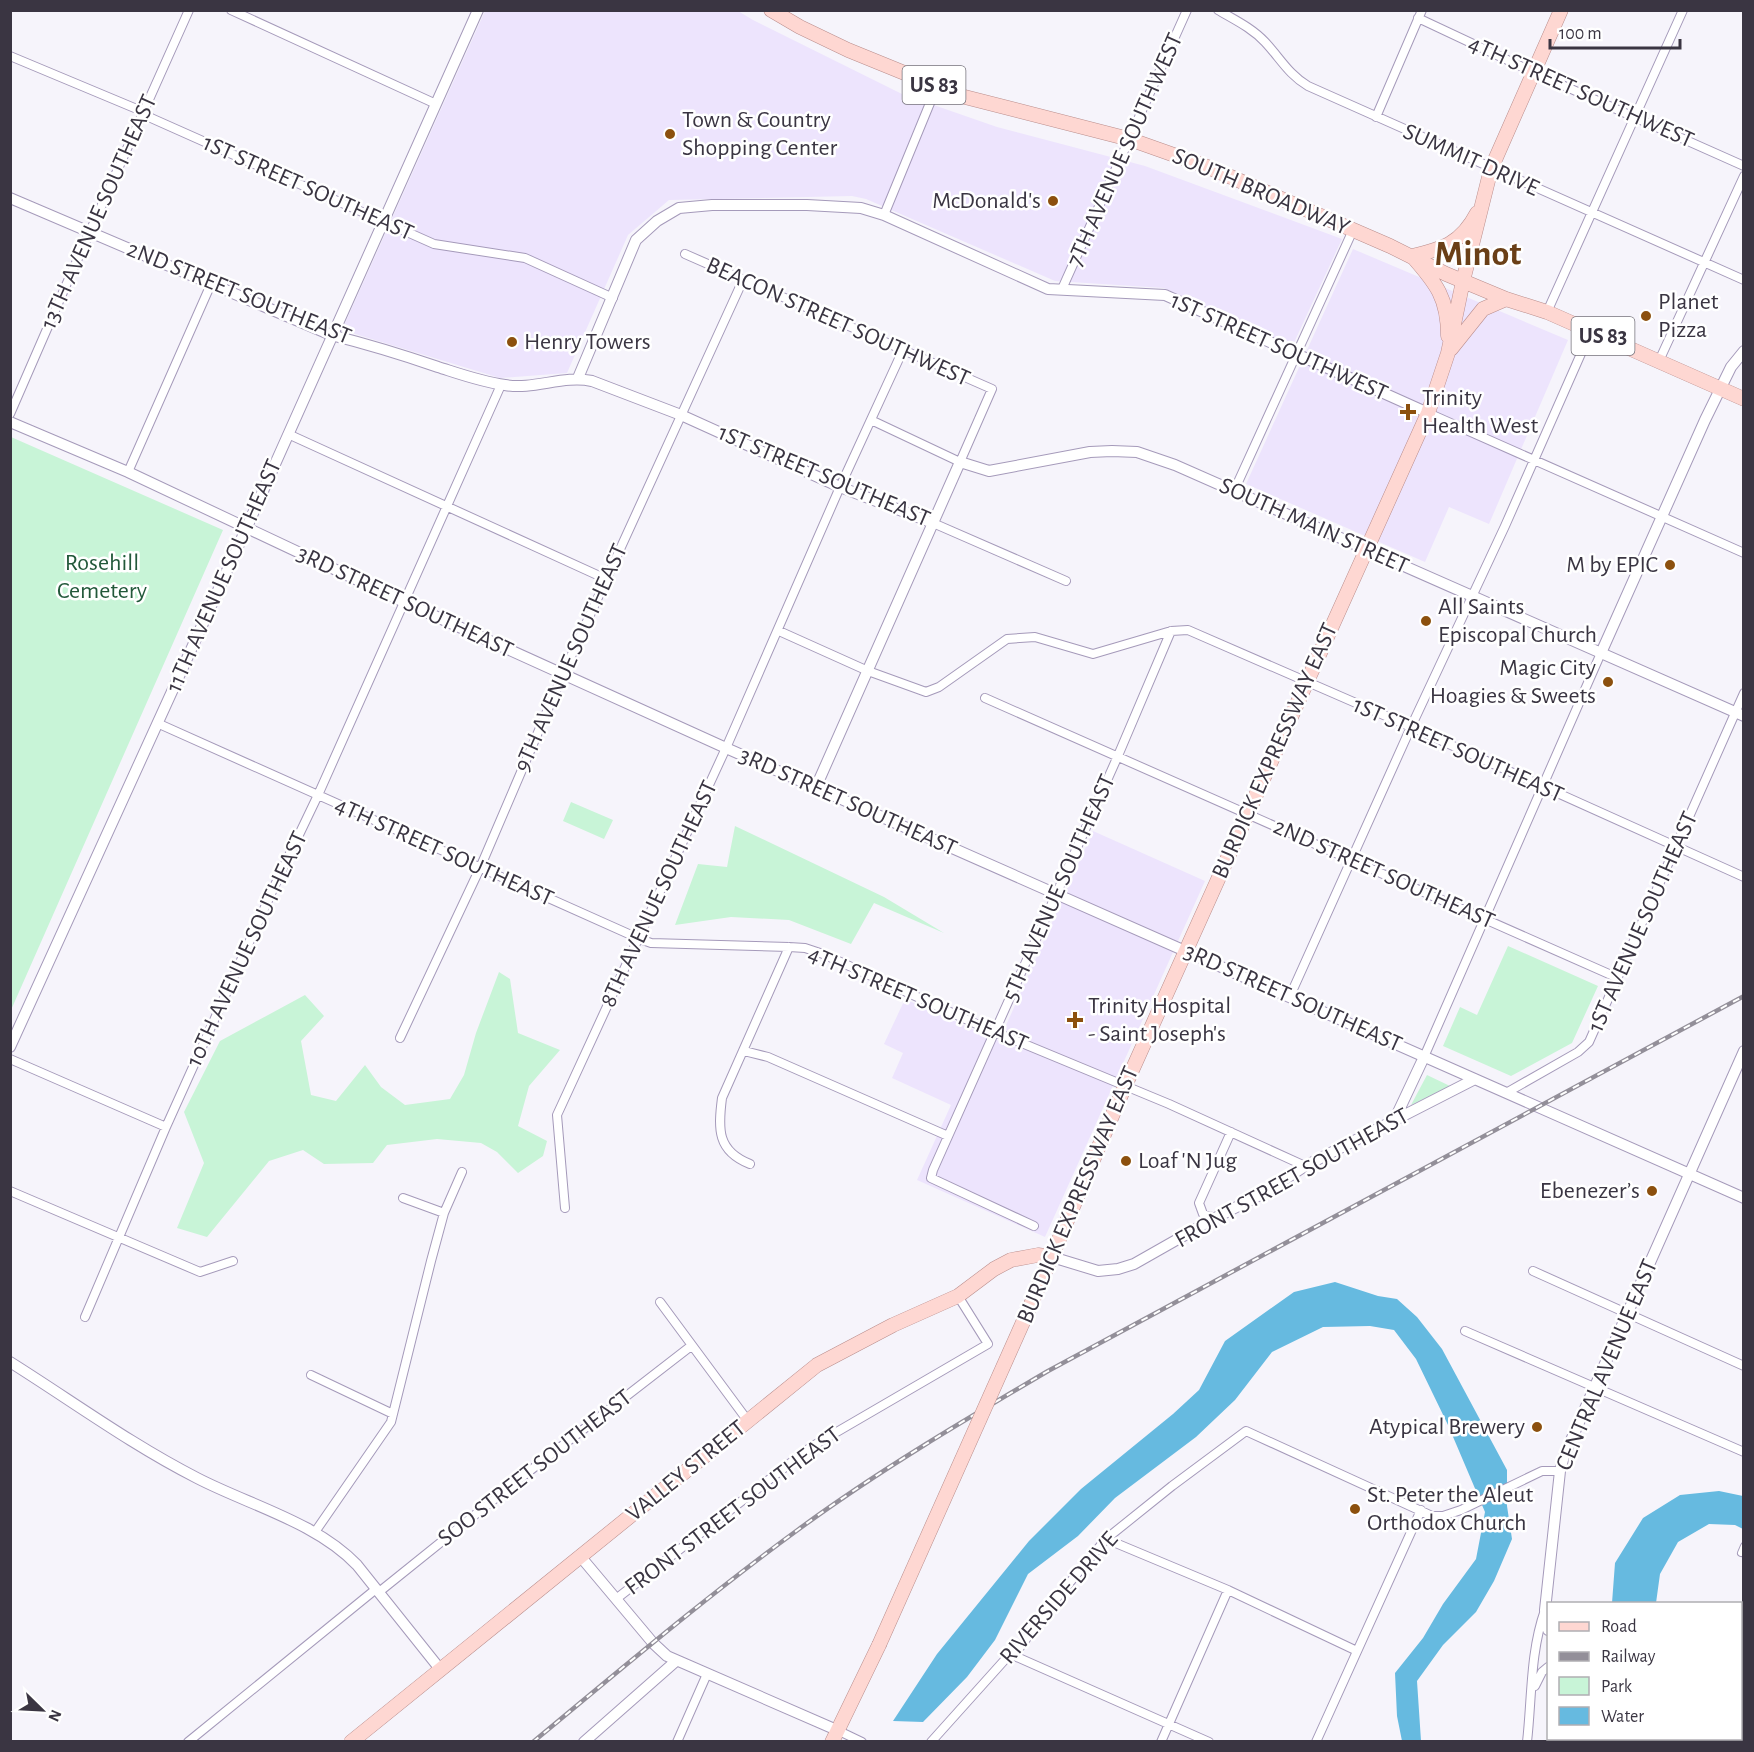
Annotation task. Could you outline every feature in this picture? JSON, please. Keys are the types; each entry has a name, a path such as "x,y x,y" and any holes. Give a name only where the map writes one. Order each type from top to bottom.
{"main road":[{"path":"1448,353 1491,169 1561,10"},
{"name":"SOUTH BROADWAY","path":"771,11 848,50 961,96 1129,139 1209,167 1390,246 1463,281 1506,299 1547,312 1743,399"},
{"path":"1448,353 1446,309 1442,296 1431,278 1412,256 1444,248 1451,243 1475,217 1482,202"},
{"path":"1448,353 1483,309 1506,299"},
{"name":"BURDICK EXPRESSWAY EAST","path":"835,1736 879,1645 1185,951 1428,413 1448,353"},
{"name":"VALLEY STREET","path":"351,1742 818,1365 893,1325 958,1296 994,1269 1011,1260 1038,1255 1052,1257"}],"street":[{"name":"13TH AVENUE SOUTHEAST","path":"10,414 189,10"},
{"path":"231,10 436,104"},
{"name":"11TH AVENUE SOUTHEAST","path":"10,1047 478,10"},
{"name":"7TH AVENUE SOUTHWEST","path":"1062,289 1187,10"},
{"name":"SUMMIT DRIVE","path":"1218,10 1257,34 1300,81 1491,169 1743,280"},
{"path":"1547,312 1683,10"},
{"path":"1376,117 1420,14"},
{"name":"4TH STREET SOUTHWEST","path":"1420,14 1533,72 1743,166"},
{"name":"1ST STREET SOUTHEAST","path":"10,56 144,111 151,118 434,244 525,258 613,298"},
{"path":"884,215 937,86"},
{"path":"1659,361 1743,176"},
{"name":"2ND STREET SOUTHEAST","path":"10,198 331,335 367,344 477,380 501,385 518,387 578,378"},
{"name":"1ST STREET SOUTHWEST","path":"578,378 636,240 657,221 679,208 711,205 807,205 861,208 884,215 1048,288 1165,296 1743,553"},
{"path":"1234,491 1353,230"},
{"name":"BEACON STREET SOUTHWEST","path":"685,254 992,389 960,462"},
{"name":"9TH AVENUE SOUTHEAST","path":"400,1038 480,868 563,674 743,280"},
{"path":"128,472 211,285"},
{"path":"1290,996 1591,331"},
{"name":"8TH AVENUE SOUTHEAST","path":"565,1208 557,1114 640,939 903,350"},
{"path":"1393,1123 1662,516 1731,367 1743,351"},
{"name":"1ST STREET SOUTHEAST","path":"578,378 592,381 681,415 840,487 933,523 1066,581"},
{"name":"10TH AVENUE SOUTHEAST","path":"86,1317 166,1127 318,795 501,385"},
{"name":"SOUTH MAIN STREET","path":"871,420 960,462 989,471 1090,452 1137,452 1175,465 1739,714"},
{"name":"3RD STREET SOUTHEAST","path":"10,422 128,472 404,602 726,748 1743,1198"},
{"path":"288,434 606,579"},
{"path":"816,787 960,462"},
{"name":"1ST STREET SOUTHEAST","path":"1171,631 1188,630 1411,727 1743,877"},
{"path":"779,631 868,671 926,692 939,687 1007,639 1035,637 1093,654 1171,631"},
{"name":"5TH AVENUE SOUTHEAST","path":"1034,1226 931,1178 1171,631"},
{"name":"1ST AVENUE SOUTHEAST","path":"1506,1093 1578,1052 1589,1042 1739,714 1743,693"},
{"name":"2ND STREET SOUTHEAST","path":"985,698 1618,978"},
{"name":"4TH STREET SOUTHEAST","path":"157,723 640,939 651,943 805,948 823,954 995,1032 1232,1132 1305,1166"},
{"path":"750,1164 738,1159 725,1147 718,1124 722,1098 789,947"},
{"path":"744,1051 768,1057 948,1136"},
{"name":"CENTRAL AVENUE EAST","path":"1527,1742 1533,1666 1538,1629 1545,1610 1560,1470 1570,1440 1743,1051"},
{"path":"10,1059 166,1127"},
{"name":"FRONT STREET SOUTHEAST","path":"1052,1257 1090,1269 1108,1271 1134,1264 1264,1193 1305,1166 1393,1123 1475,1079"},
{"path":"1215,1218 1203,1214 1199,1203 1232,1132"},
{"path":"315,1532 391,1422 444,1213 462,1172"},
{"path":"10,1191 200,1272 233,1261"},
{"path":"403,1198 444,1213"},
{"path":"1533,1271 1743,1366"},
{"name":"FRONT STREET SOUTHEAST","path":"616,1599 811,1447 988,1344 958,1296"},
{"path":"660,1302 748,1421"},
{"path":"1465,1330 1743,1452"},
{"name":"SOO STREET SOUTHEAST","path":"188,1742 526,1473 691,1346"},
{"path":"10,1362 198,1479 315,1532 343,1550 378,1590 440,1669"},
{"path":"311,1375 393,1414"},
{"name":"RIVERSIDE DRIVE","path":"931,1742 1010,1654 1020,1647 1106,1539 1246,1431 1421,1510"},
{"path":"1316,1742 1421,1510 1432,1516 1443,1516 1465,1508 1542,1471 1560,1470"},
{"path":"1106,1539 1228,1590 1357,1651"},
{"path":"580,1556 658,1647 676,1661 835,1736 862,1742"},
{"path":"1161,1742 1228,1590"},
{"path":"1545,1610 1547,1623"},
{"path":"1010,1654 1209,1742"},
{"path":"584,1742 676,1661"},
{"name":"CENTRAL AVENUE EAST","path":"1532,1695 1536,1681 1547,1668"},
{"path":"677,1742 707,1674"}],"shaded area":[{"path":"485,11 738,11 902,94 997,127 1145,166 1342,239 1292,347 1164,288 1055,281 866,199 852,196 669,200 628,235 567,373 500,378 342,330"},
{"name":"Trinity Health West","path":"1353,249 1568,340 1489,524 1449,507 1425,562 1246,484"},
{"name":"Trinity Hospital - Saint Joseph's","path":"1093,831 1205,881 1045,1237 917,1180 951,1105 892,1078 903,1053 884,1044 905,999 999,1041"}],"green space":[{"name":"Rosehill Cemetery","path":"11,437 223,530 11,1010"},
{"path":"571,802 613,820 604,839 563,821"},
{"path":"735,826 884,897 944,933 874,903 851,944 789,920 731,917 675,925 698,864 727,867"},
{"path":"1508,946 1598,986 1572,1043 1511,1076 1443,1046 1460,1007 1477,1015"},
{"path":"499,972 510,979 518,1033 560,1050 529,1086 518,1126 547,1141 543,1156 518,1173 497,1152 481,1143 437,1139 387,1145 373,1163 324,1164 303,1150 269,1161 207,1237 177,1228 204,1163 184,1112 220,1041 305,995 324,1016 301,1041 311,1095 336,1101 365,1065 381,1087 405,1105 450,1099 464,1075 476,1033"},
{"path":"1427,1075 1450,1086 1411,1105"}],"water":[{"path":"1335,1282 1378,1296 1397,1299 1417,1317 1442,1349 1507,1470 1507,1506 1512,1539 1494,1581 1476,1612 1443,1645 1417,1681 1421,1741 1402,1741 1397,1716 1395,1673 1423,1638 1443,1604 1476,1559 1485,1512 1448,1425 1416,1359 1394,1330 1370,1326 1323,1327 1272,1352 1235,1400 1196,1437 1115,1498 1078,1536 1028,1574 995,1640 967,1677 923,1722 893,1721 937,1654 1029,1541 1081,1489 1199,1390 1225,1341 1294,1292"},
{"path":"1719,1491 1743,1496 1743,1529 1735,1525 1709,1524 1678,1542 1660,1574 1656,1602 1612,1602 1615,1563 1643,1518 1680,1495"}],"railway":[{"path":"533,1742 765,1554 859,1487 921,1447 1048,1371 1744,996"}],"place":[{"name":"Town & Country Shopping Center","path":"670,134"},
{"name":"McDonald's","path":"1053,201"},
{"name":"Planet Pizza","path":"1646,316"},
{"name":"Henry Towers","path":"512,342"},
{"name":"Trinity Health West","path":"1408,412"},
{"name":"M by EPIC","path":"1670,565"},
{"name":"All Saints Episcopal Church","path":"1426,621"},
{"name":"Magic City Hoagies & Sweets","path":"1608,682"},
{"name":"Trinity Hospital - Saint Joseph's","path":"1075,1020"},
{"name":"Loaf 'N Jug","path":"1126,1161"},
{"name":"Ebenezer’s","path":"1652,1191"},
{"name":"Atypical Brewery","path":"1537,1427"},
{"name":"St. Peter the Aleut Orthodox Church","path":"1355,1509"}],"district":[{"name":"Minot","path":"1478,254"}]}
